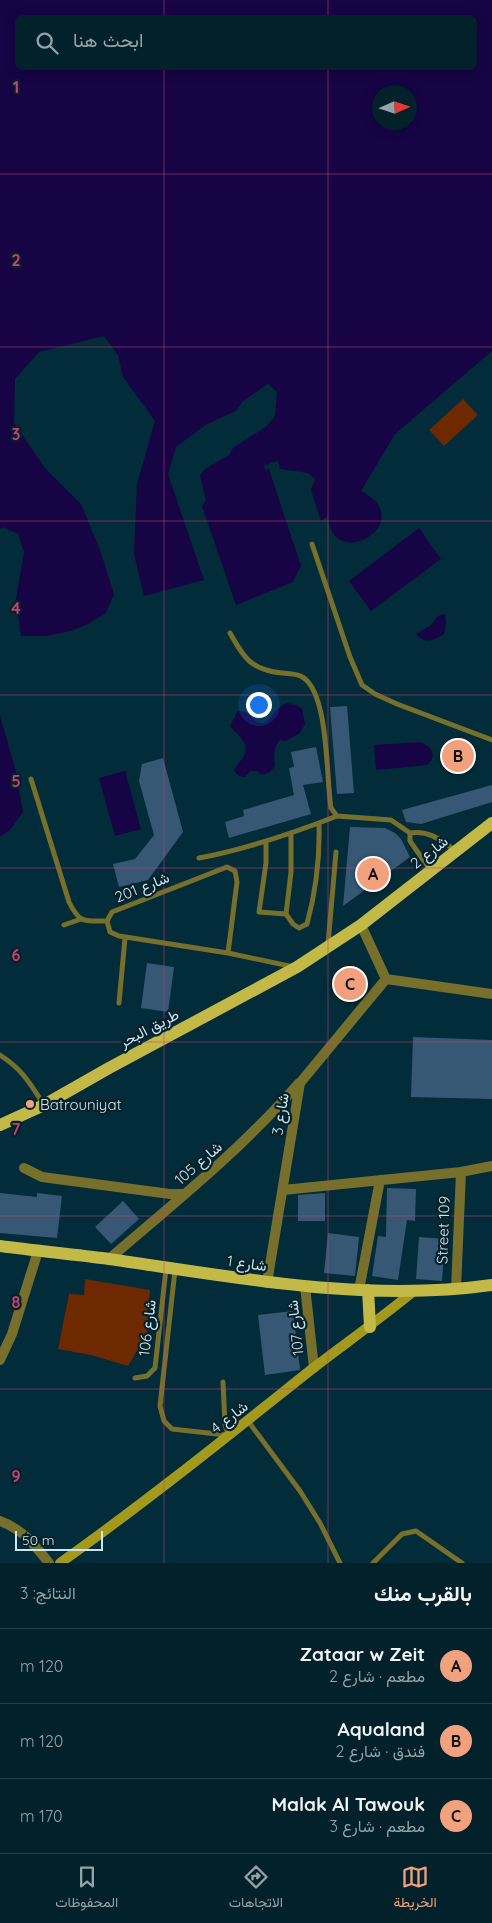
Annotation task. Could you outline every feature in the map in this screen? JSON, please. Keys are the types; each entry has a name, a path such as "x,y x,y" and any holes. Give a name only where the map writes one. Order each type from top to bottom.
{"main road":[{"name":"شارع 2","path":"313,958 361,925 492,823"},
{"name":"طريق البحر","path":"0,1125 44,1105 313,958"},
{"name":"شارع 1","path":"0,1246 109,1259 267,1283 363,1290 414,1291 492,1285"},
{"path":"363,1290 370,1327"},
{"name":"شارع 4","path":"60,1563 229,1436 414,1291"}],"street":[{"path":"361,925 386,979 492,994"},
{"name":"شارع 3","path":"267,1283 300,1083 386,979"},
{"name":"شارع 105","path":"109,1259 228,1157 273,1114 300,1083"},
{"path":"283,1190 461,1172 492,1166"},
{"path":"24,1168 42,1177 170,1194 185,1194"},
{"name":"Street 109","path":"456,1289 461,1172"},
{"path":"363,1290 380,1180"},
{"path":"0,1360 12,1334 38,1251"},
{"name":"شارع 107","path":"306,1286 314,1368"},
{"path":"0,1521 18,1530 30,1539 49,1563"}],"lane":[{"path":"312,544 350,657 362,685 397,704 492,740"},
{"path":"230,633 244,656 256,666 269,672 301,676 315,693 322,720 330,805 336,816"},
{"path":"31,779 69,902 76,916 84,921 106,922"},
{"path":"199,858 266,842 336,816 392,820 410,833 421,831 432,834 457,851"},
{"path":"291,834 291,872 286,914 293,924 299,928 307,924 317,873 320,845 319,823"},
{"path":"410,833 410,841 431,872"},
{"path":"266,842 266,863 259,912 286,914"},
{"path":"327,949 336,852"},
{"name":"شارع 201","path":"228,953 237,882 235,871 227,867 112,912 106,922 110,932 125,938 228,953 298,967"},
{"path":"64,925 81,919"},
{"path":"120,1003 125,938"},
{"path":"0,1055 11,1062 26,1077 44,1105"},
{"path":"171,1269 160,1406 164,1421 172,1429 229,1436 225,1425 223,1382"},
{"name":"شارع 106","path":"136,1378 147,1376 155,1368 171,1269"},
{"path":"248,1421 300,1491 320,1523 340,1563"},
{"path":"373,1563 402,1534 416,1531 462,1563"}],"shaded area":[{"path":"0,0 492,0 492,351 395,434 361,491 377,503 382,516 378,528 368,537 356,542 343,541 333,533 328,516 321,521 311,490 315,479 308,473 280,469 277,461 264,466 269,468 301,566 293,582 236,605 202,506 206,501 200,475 205,469 229,455 233,448 267,426 275,416 277,392 268,384 243,401 236,411 207,424 176,447 168,474 204,580 144,596 134,554 137,484 155,421 123,377 118,355 104,336 39,352 15,379 14,423 45,468 81,504 100,550 114,594 106,613 88,624 71,631 46,636 21,636 16,599 24,552 18,534 3,527 0,529"},
{"path":"463,399 478,415 444,446 429,430"},
{"path":"419,528 441,559 371,611 349,581"},
{"path":"445,614 444,634 437,638 426,640 416,634 430,626 438,616"},
{"path":"287,703 302,709 305,724 300,733 286,741 280,740 275,749 275,766 270,772 262,775 257,771 251,771 245,777 239,776 234,770 244,755 246,747 240,736 230,726 238,711 250,715 256,722 263,724 280,707"},
{"path":"0,716 15,768 23,812 10,830 0,837"},
{"path":"421,742 431,749 433,755 427,765 376,770 374,745"},
{"path":"125,771 141,829 115,836 99,778"},
{"path":"85,1279 150,1290 147,1334 128,1366 91,1355 58,1349 69,1294 84,1295"}],"pier":[{"path":"278,461 281,472 278,471 276,464 271,466 296,542 293,542 269,469 265,470 264,466"}],"building":[{"path":"347,706 354,793 337,794 330,707"},
{"path":"316,747 323,782 303,785 311,814 229,838 225,822 244,816 243,810 294,795 289,768 294,767 291,752"},
{"path":"163,758 183,832 148,880 119,887 113,864 135,859 154,835 139,781 142,764"},
{"path":"492,785 492,802 421,824 406,822 402,810"},
{"path":"350,827 385,828 395,833 401,839 410,857 343,906"},
{"path":"147,963 174,967 168,1012 141,1008"},
{"path":"413,1037 492,1040 492,1099 411,1097"},
{"path":"387,1188 416,1189 415,1221 407,1220 398,1280 372,1276 378,1236 386,1237"},
{"path":"0,1193 37,1197 37,1193 62,1196 57,1238 0,1233"},
{"path":"325,1193 325,1221 298,1221 298,1195"},
{"path":"123,1201 139,1219 111,1244 95,1227"},
{"path":"328,1233 359,1237 355,1276 324,1273"},
{"path":"419,1237 445,1239 442,1281 416,1279"},
{"path":"293,1311 300,1370 265,1375 258,1315"}],"place":[{"name":"Aqualand","path":"458,756"},
{"name":"Zataar w Zeit","path":"373,874"},
{"name":"Malak Al Tawouk","path":"350,984"},
{"name":"Batrouniyat","path":"30,1104"}]}
